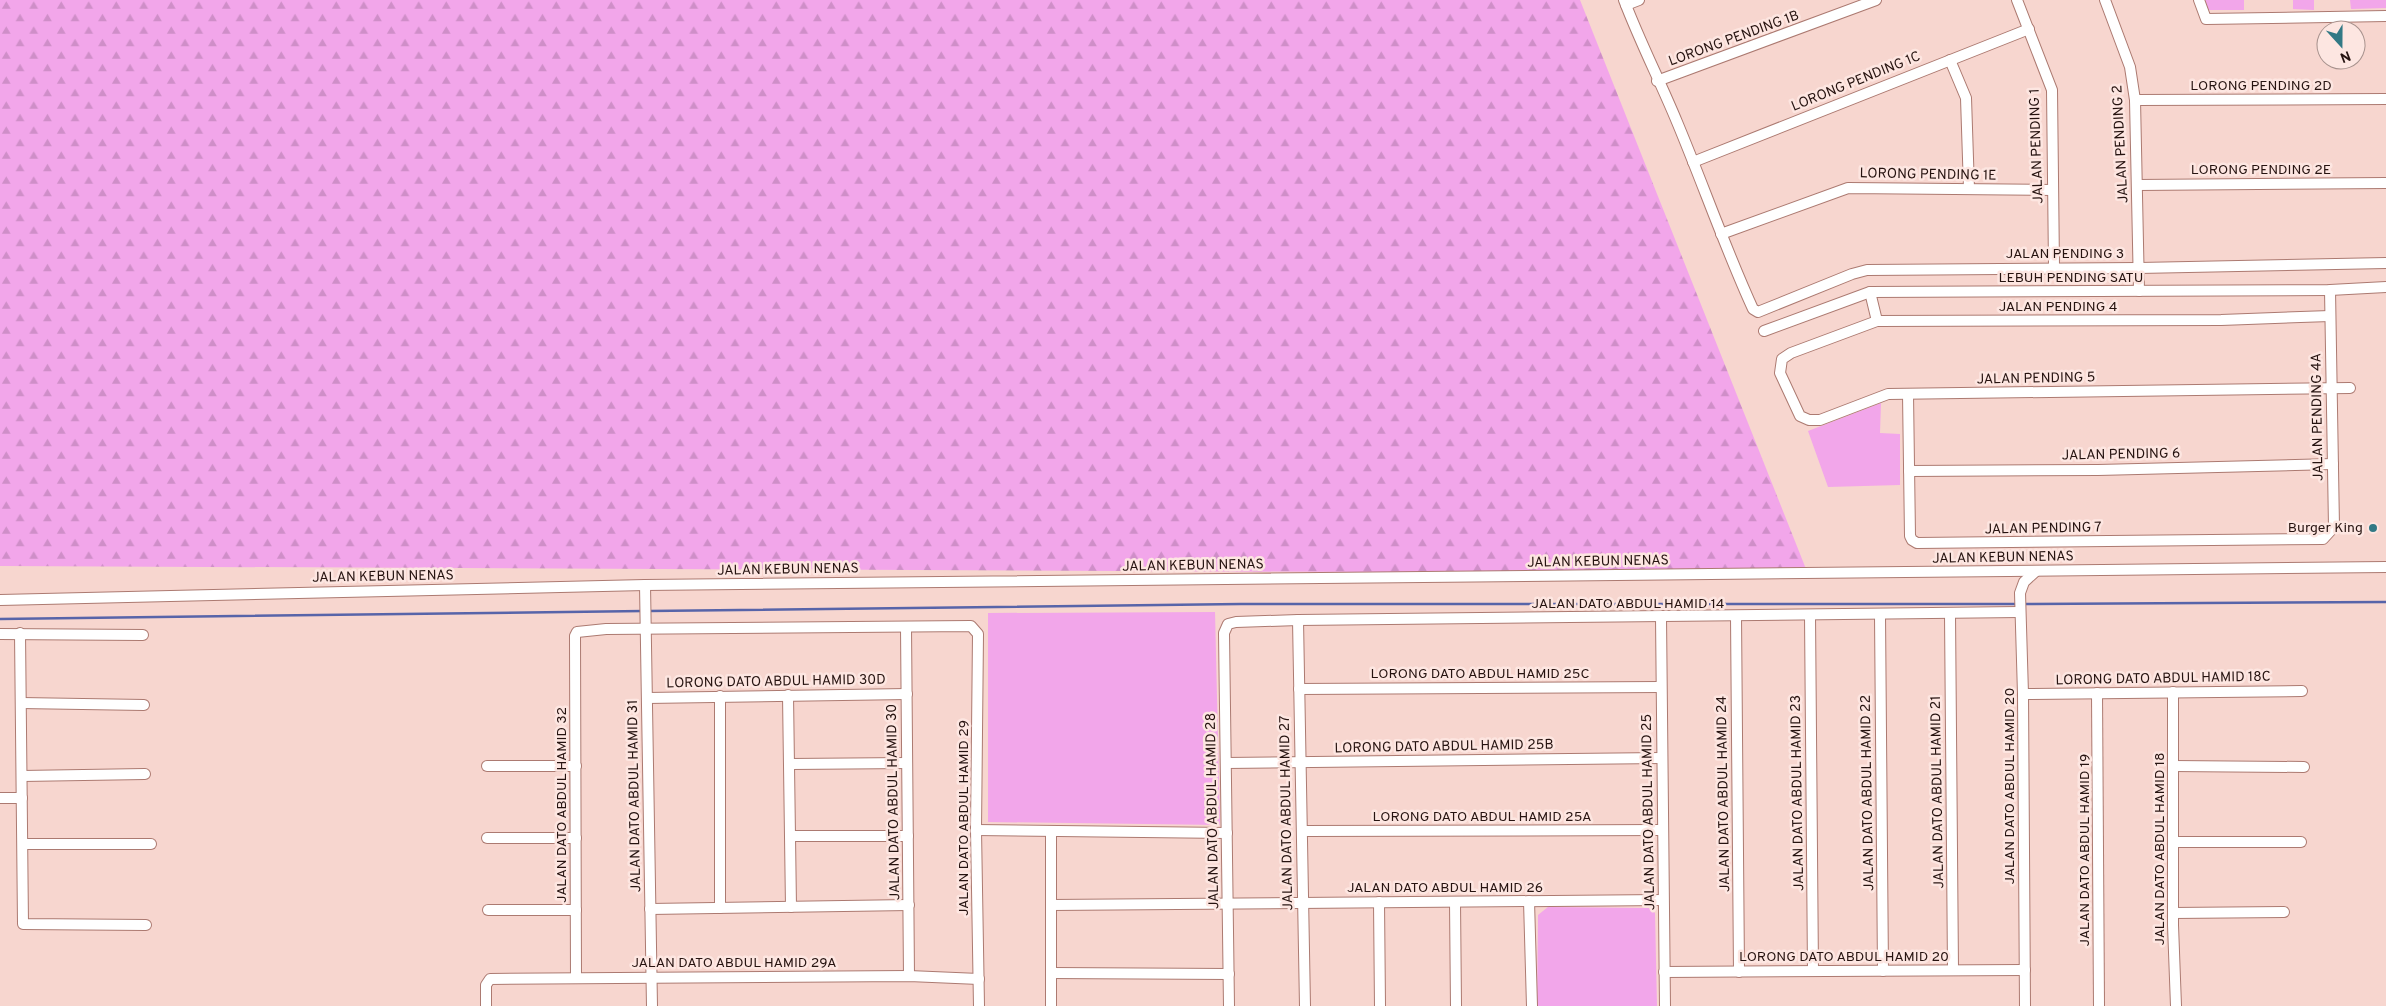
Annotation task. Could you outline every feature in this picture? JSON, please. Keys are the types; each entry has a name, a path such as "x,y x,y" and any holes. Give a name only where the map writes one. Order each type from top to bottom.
{"street":[{"path":"1639,0 1625,2 1693,162 1721,234"},
{"name":"LORONG PENDING 1B","path":"1657,81 1876,0"},
{"name":"JALAN PENDING 1","path":"2017,0 2052,90 2054,268"},
{"name":"JALAN PENDING 2","path":"2105,0 2130,67 2135,100 2139,291"},
{"path":"2199,0 2206,19 2386,16"},
{"name":"LORONG PENDING 1C","path":"1693,162 2028,29"},
{"path":"1950,60 1966,98 1970,189"},
{"name":"LORONG PENDING 2D","path":"2135,100 2386,99"},
{"name":"LORONG PENDING 2E","path":"2137,185 2386,183"},
{"name":"LORONG PENDING 1E","path":"1721,234 1848,188 2053,190"},
{"name":"JALAN PENDING 3","path":"1721,234 1753,309 1758,312 1852,274 1867,270 2139,268 2386,263"},
{"name":"LEBUH PENDING SATU","path":"1764,331 1870,292 2330,290 2386,287"},
{"name":"JALAN PENDING 4A","path":"2323,539 2334,527 2330,290"},
{"path":"1870,292 1877,321"},
{"name":"JALAN PENDING 4","path":"1791,353 1877,321 2221,320 2330,316"},
{"name":"JALAN PENDING 5","path":"1791,353 1782,359 1780,373 1800,416 1809,420 1827,419 1888,394 2350,388"},
{"name":"JALAN PENDING 7","path":"1908,394 1910,536 1917,543 2323,539"},
{"name":"JALAN PENDING 6","path":"1909,472 2098,470 2333,464"},
{"name":"JALAN KEBUN NENAS","path":"0,600 645,585 2386,567"},
{"name":"JALAN DATO ABDUL HAMID 20","path":"2025,1006 2024,694 2020,612 2021,586 2036,571"},
{"name":"JALAN DATO ABDUL HAMID 31","path":"645,585 652,1006"},
{"name":"JALAN DATO ABDUL HAMID 14","path":"1236,622 2020,612"},
{"name":"JALAN DATO ABDUL HAMID 22","path":"1880,614 1883,971"},
{"name":"JALAN DATO ABDUL HAMID 21","path":"1950,614 1953,970"},
{"name":"JALAN DATO ABDUL HAMID 23","path":"1810,615 1813,971"},
{"name":"JALAN DATO ABDUL HAMID 24","path":"1736,616 1739,972"},
{"name":"JALAN DATO ABDUL HAMID 25","path":"1660,617 1665,1006"},
{"name":"JALAN DATO ABDUL HAMID 27","path":"1298,620 1305,1006"},
{"name":"JALAN DATO ABDUL HAMID 28","path":"1229,1006 1224,633 1228,624 1236,622"},
{"name":"JALAN DATO ABDUL HAMID 29","path":"906,627 971,626 978,634 976,830 979,1006"},
{"path":"645,629 906,627"},
{"name":"JALAN DATO ABDUL HAMID 30","path":"906,627 909,976"},
{"name":"JALAN DATO ABDUL HAMID 32","path":"576,978 575,636 580,630 645,629"},
{"path":"0,634 143,635"},
{"path":"20,634 23,924 146,925"},
{"name":"LORONG DATO ABDUL HAMID 25C","path":"1299,689 1661,687"},
{"name":"LORONG DATO ABDUL HAMID 18C","path":"2024,694 2302,691"},
{"name":"JALAN DATO ABDUL HAMID 18","path":"2173,692 2173,914 2176,1006"},
{"name":"JALAN DATO ABDUL HAMID 19","path":"2097,693 2100,1006"},
{"name":"LORONG DATO ABDUL HAMID 30D","path":"647,698 906,694"},
{"path":"788,695 791,764 791,907"},
{"path":"720,696 720,908"},
{"path":"21,703 144,705"},
{"name":"LORONG DATO ABDUL HAMID 25B","path":"1226,763 1662,758"},
{"path":"791,764 907,763"},
{"path":"487,766 576,766"},
{"path":"2173,766 2304,767"},
{"path":"22,776 145,774"},
{"path":"0,798 22,798"},
{"path":"976,830 1227,833"},
{"name":"LORONG DATO ABDUL HAMID 25A","path":"1302,831 1663,830"},
{"path":"1051,831 1051,1006"},
{"path":"791,836 908,836"},
{"path":"487,838 576,838"},
{"path":"2173,842 2301,842"},
{"path":"23,844 151,844"},
{"name":"JALAN DATO ABDUL HAMID 26","path":"1051,905 1228,902 1663,900"},
{"path":"1530,901 1532,1006"},
{"path":"1379,902 1380,1006"},
{"path":"1455,902 1456,1006"},
{"path":"650,909 908,905"},
{"path":"488,910 576,910"},
{"path":"2173,914 2284,912"},
{"name":"LORONG DATO ABDUL HAMID 20","path":"1664,972 2025,970"},
{"path":"1051,973 1228,974"},
{"name":"JALAN DATO ABDUL HAMID 29A","path":"486,1006 486,984 490,979 909,976 979,979"}],"green space":[{"path":"0,0 1580,0 1808,574 0,566"},
{"path":"2205,0 2244,0 2244,10 2208,10"},
{"path":"2293,0 2314,0 2314,10 2293,9"},
{"path":"2350,0 2386,0 2386,8 2351,9"},
{"path":"1881,403 1880,433 1900,434 1900,485 1828,487 1808,431"},
{"path":"1215,612 1220,825 988,822 988,613"},
{"path":"1548,907 1649,908 1655,913 1657,1006 1537,1006 1538,915"}],"waterway":[{"path":"2024,604 2386,602"},
{"path":"649,611 1241,604 2018,604"},
{"path":"0,619 643,611"}],"place":[{"name":"Burger King","path":"2373,528"}]}
